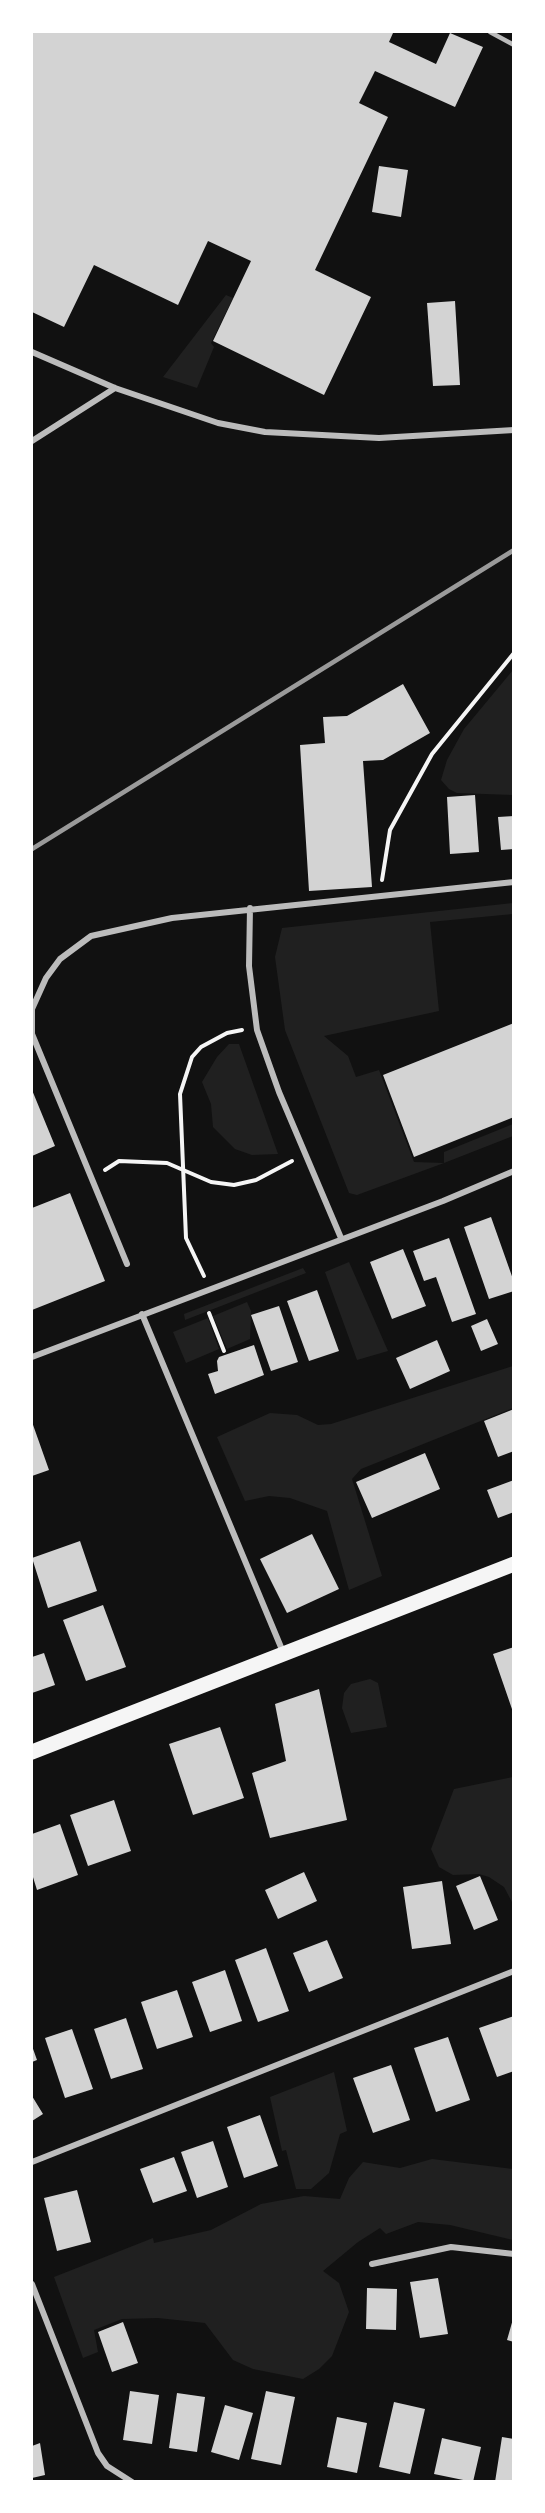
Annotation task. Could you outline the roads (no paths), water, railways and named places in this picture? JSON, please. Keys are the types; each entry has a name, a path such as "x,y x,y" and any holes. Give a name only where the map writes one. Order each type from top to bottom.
{"main road":[{"path":"32,1752 513,1564"}],"street":[{"path":"32,352 115,388 218,423 270,433 379,438 513,430"},
{"path":"32,441 115,388"},
{"path":"127,1264 32,1034 32,1009 46,978 60,959 91,936 172,918 513,882"},
{"path":"250,908 249,966 257,1026 279,1092 341,1238"},
{"path":"32,1357 440,1202 513,1171"},
{"path":"142,1314 283,1653"},
{"path":"32,2162 513,1971"},
{"path":"372,2264 451,2247 513,2254"},
{"path":"32,2284 98,2453 107,2466 128,2481"}],"lane":[{"path":"490,32 513,45"}],"railway":[{"path":"32,849 514,550"}]}
